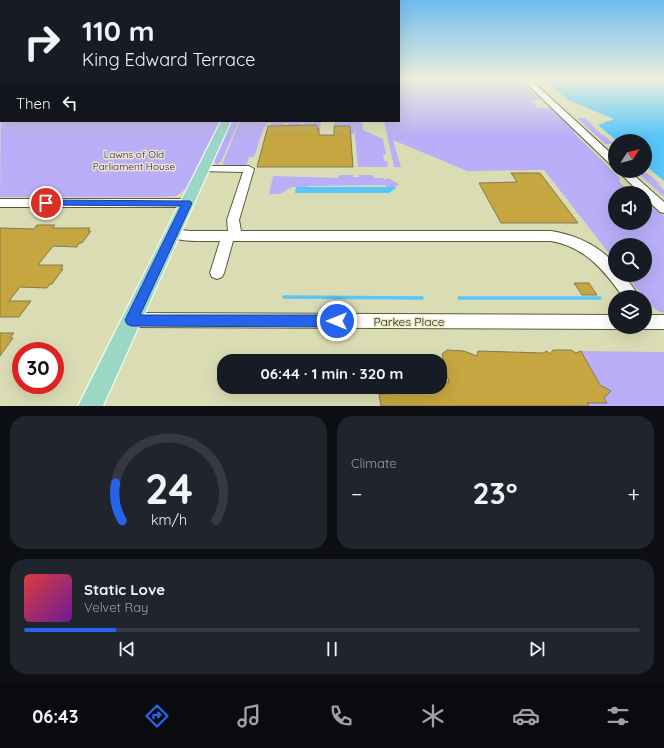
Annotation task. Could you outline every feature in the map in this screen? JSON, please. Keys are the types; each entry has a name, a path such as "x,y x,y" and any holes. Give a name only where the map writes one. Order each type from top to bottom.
{"main road":[{"path":"90,406 226,122"}],"street":[{"path":"547,99 608,156"},
{"path":"203,169 249,169 233,220 232,236 217,273"},
{"path":"630,178 664,209"},
{"path":"0,203 187,203"},
{"path":"170,240 190,236 550,236 562,238 579,244 597,254 608,267"},
{"path":"620,282 627,290"},
{"name":"Parkes Place","path":"131,320 608,322"}],"green space":[{"path":"400,99 540,99 541,100 531,100 538,108 552,108 577,131 574,133 608,166 608,178 620,178 619,181 625,186 608,186 608,230 652,230 652,205 664,216 664,313 652,306 652,290 638,290 632,282 652,282 652,238 608,238 608,252 544,170 467,171 393,140 401,167 394,167 384,122 400,122"},
{"path":"577,118 585,118 602,135 608,139 608,144 605,144"},
{"name":"Lawns of Old Parliament House","path":"1,122 220,122 186,189 176,196 0,197"},
{"path":"231,122 239,122 218,166 214,162"},
{"path":"240,122 321,122 320,129 317,129 317,126 304,125 304,123 301,123 300,126 288,125 288,123 285,123 284,126 271,125 271,123 268,123 264,127 254,157 249,157 246,166 224,166 223,162"},
{"path":"334,122 362,122 363,130 383,139 386,154 383,155 384,161 387,161 388,167 358,167 354,127 354,134 350,134 350,126 335,126 334,129"},
{"path":"339,175 353,175 353,177 359,177 359,175 373,175 374,178 384,178 385,180 388,178 399,184 395,187 386,187 385,185 292,187 280,194 269,194 273,176 338,178"},
{"path":"652,177 660,184 658,184 664,190 664,197 643,178"},
{"path":"581,351 664,352 664,406 589,406 587,403 606,403 604,398 611,391 600,385"}],"water":[{"path":"567,99 664,99 664,181 652,171 652,134 609,134 598,125 614,119"},
{"path":"296,187 396,188 389,193 295,193"}],"building":[{"path":"316,125 317,129 319,129 319,135 334,135 334,126 350,126 353,167 257,167 268,126"},
{"path":"511,173 540,173 578,223 501,223 479,183 517,182"},
{"path":"37,225 55,225 52,228 90,228 88,231 91,231 77,247 53,246 38,265 63,265 61,269 63,269 52,284 50,284 47,288 20,287 9,301 31,301 19,317 0,317 0,228 34,229"},
{"path":"574,283 589,283 597,295 582,295"},
{"path":"0,333 14,333 10,338 13,338 0,356"},
{"path":"447,350 464,351 477,356 478,351 543,353 547,351 550,354 553,350 571,350 576,353 581,351 600,385 611,391 604,398 607,403 587,403 589,406 381,406 379,394 447,394 447,382 449,383 447,375 447,354 442,354"}],"waterway":[{"path":"284,297 422,298"},
{"path":"459,298 600,298"}],"route":[{"path":"46,203 187,203 131,320 337,321"}]}
